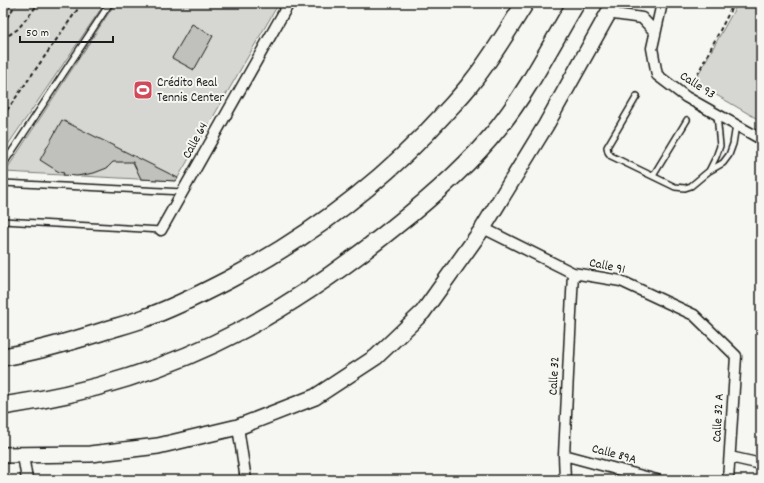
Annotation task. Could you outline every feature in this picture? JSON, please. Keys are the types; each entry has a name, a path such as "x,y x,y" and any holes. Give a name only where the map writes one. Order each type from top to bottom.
{"highway":[{"path":"3,357 49,347 144,318 203,292 244,271 318,225 367,188 414,146 437,122 472,83 502,40 525,3"},
{"path":"3,406 48,399 86,390 155,367 208,346 271,313 348,263 438,190 467,162 498,128 527,87 576,3"}],"main road":[{"path":"3,455 23,456 90,454 158,446 238,427 315,397 376,357 423,312 483,228 546,125 610,8"}],"street":[{"name":"Calle 64","path":"161,230 289,3"},
{"name":"Calle 93","path":"662,3 652,48 657,74 686,97 761,139"},
{"path":"610,8 642,18 655,32"},
{"name":"Calle 91","path":"483,228 573,273 621,281 694,316 736,356"},
{"name":"Calle 32","path":"564,480 573,273"},
{"name":"Calle 32 A","path":"728,480 736,356"},
{"path":"238,427 246,480"},
{"name":"Calle 89A","path":"564,455 657,480"},
{"path":"23,456 26,480"},
{"path":"730,457 761,464"}],"lane":[{"path":"3,165 110,3"},
{"path":"637,96 607,147 608,152 611,156 675,187 685,188 691,186 709,171 723,163 729,155 733,144 736,125"},
{"path":"709,171 720,146 716,114"},
{"path":"653,176 686,120"},
{"path":"3,183 182,192"},
{"path":"3,221 161,230"}],"path":[{"path":"3,16 11,3"},
{"path":"3,23 17,3"},
{"path":"3,39 18,29 39,3"},
{"path":"3,116 82,3"},
{"path":"686,97 734,3"}],"shaded area":[{"path":"3,3 105,3 3,152"},
{"name":"Crédito Real Tennis Center","path":"119,3 279,3 176,181 5,172 112,8"},
{"path":"738,3 761,3 761,121 694,82"}],"building":[{"path":"192,24 213,36 194,70 172,58"},
{"path":"62,120 178,178 176,181 141,179 133,162 113,162 107,168 94,173 77,176 63,175 64,173 59,172 40,160"}],"place":[{"name":"Crédito Real Tennis Center","path":"143,90"}]}
